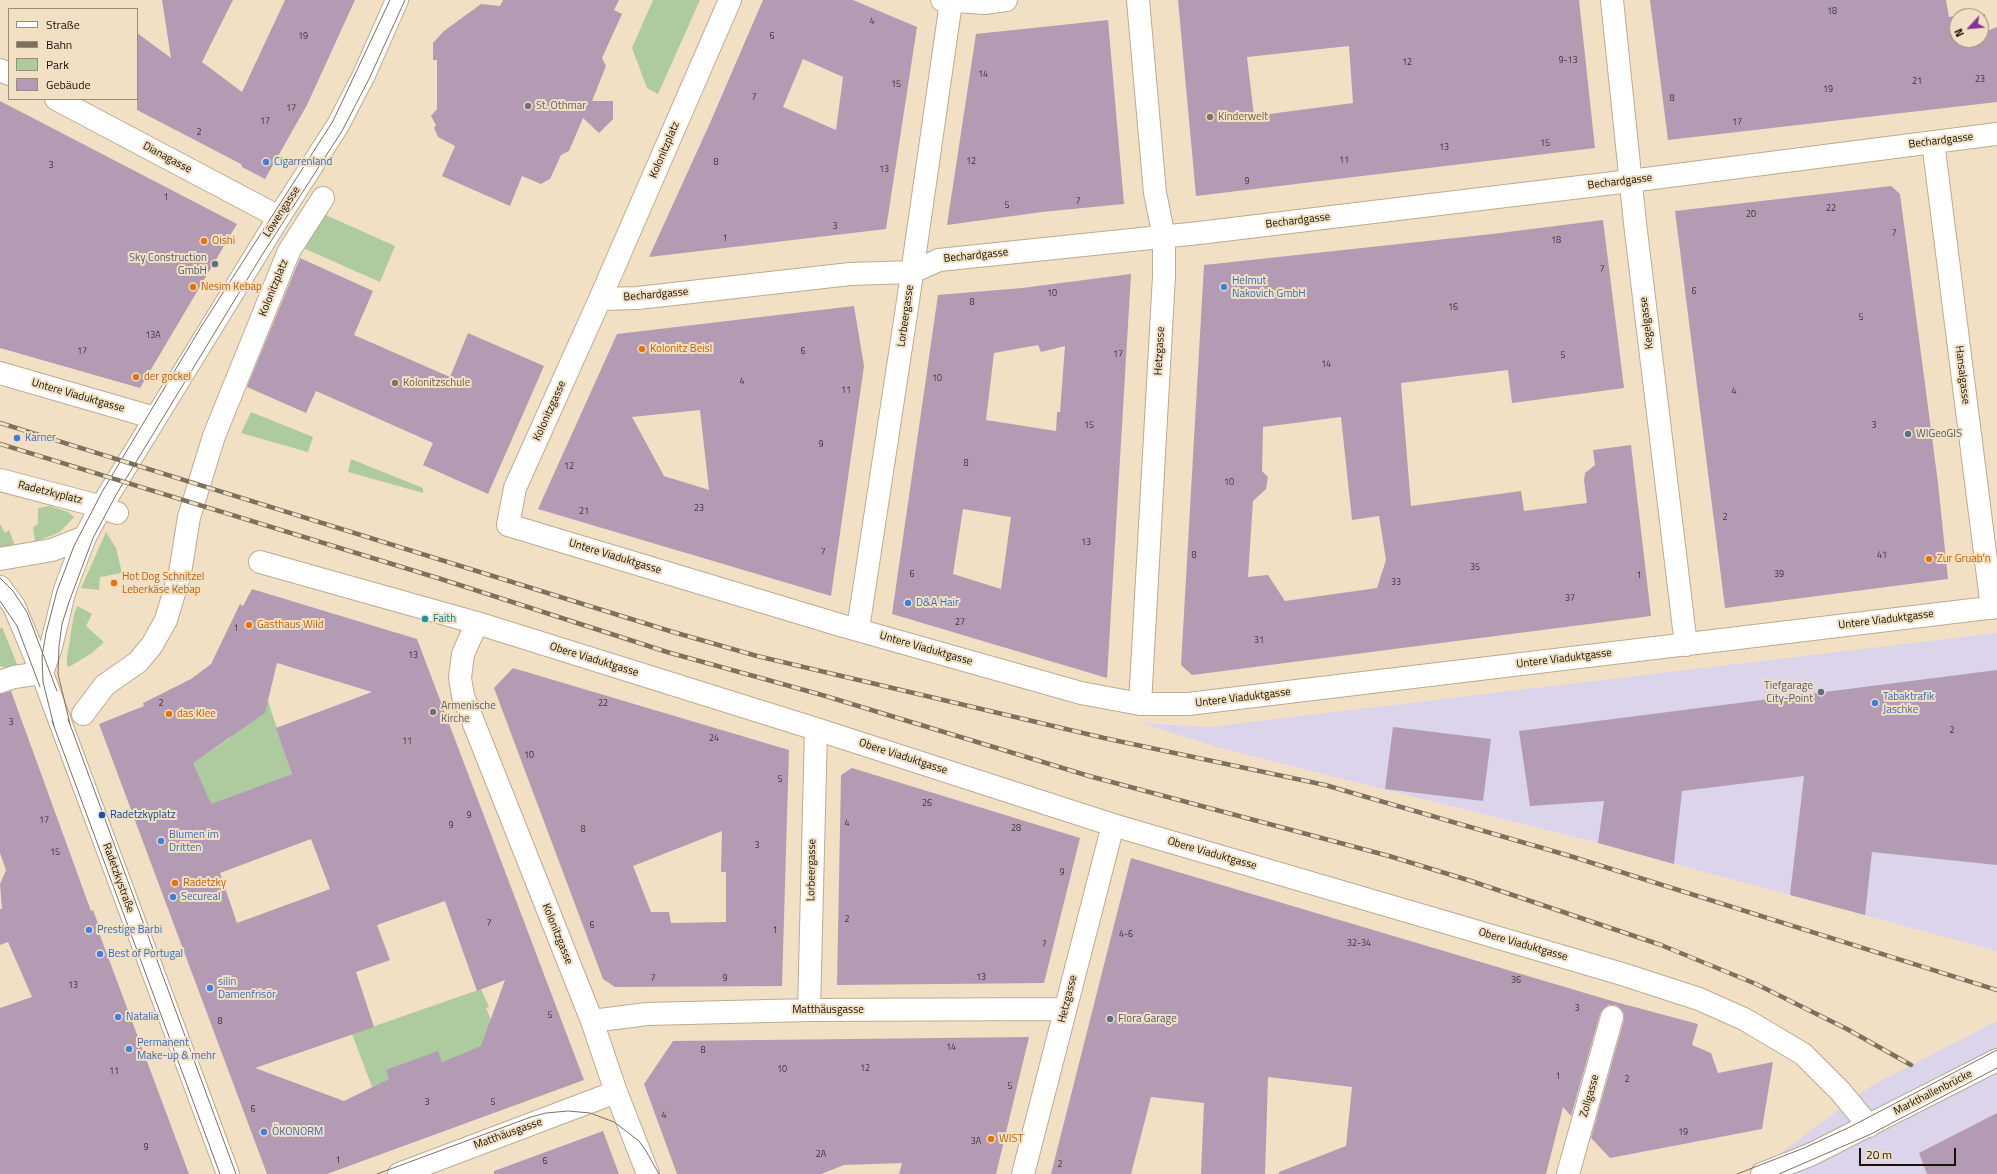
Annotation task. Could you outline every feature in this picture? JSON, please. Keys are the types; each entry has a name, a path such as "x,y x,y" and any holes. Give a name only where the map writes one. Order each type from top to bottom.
{"street":[{"name":"Löwengasse","path":"155,418 279,217 338,125 364,75 397,0"},
{"name":"Kolonitzplatz","path":"600,299 730,0"},
{"path":"946,1 984,3 1006,0"},
{"name":"Hetzgasse","path":"1138,0 1155,193 1164,237 1164,276 1140,704"},
{"name":"Kegelgasse","path":"1612,0 1630,181 1686,645"},
{"name":"Lorbeergasse","path":"858,629 912,272 946,1"},
{"name":"Dianagasse","path":"58,100 279,217"},
{"name":"Bechardgasse","path":"600,299 638,298 850,274 912,272 939,260 1164,237 1630,181 1997,134"},
{"name":"Hansalgasse","path":"1932,142 1994,608"},
{"name":"Kolonitzplatz","path":"83,714 105,685 138,662 152,645 166,620 180,573 189,517 214,436 289,250 323,198"},
{"name":"Kolonitzgasse","path":"508,525 515,488 600,299"},
{"name":"Untere Viaduktgasse","path":"0,373 155,418"},
{"path":"0,682 14,677 42,673 51,647 64,592 85,537 109,510 155,418"},
{"name":"Radetzkyplatz","path":"0,480 109,510"},
{"name":"Untere Viaduktgasse","path":"508,525 858,629 1081,693 1140,704 1188,704 1994,608"},
{"path":"0,559 52,550 85,537"},
{"name":"Obere Viaduktgasse","path":"260,562 476,622 816,729 1113,825 1622,974 1700,999 1744,1019 1804,1054 1840,1091 1869,1126"},
{"name":"Radetzkystraße","path":"0,587 14,606 42,673 228,1174"},
{"name":"Kolonitzgasse","path":"476,622 463,654 460,678 463,696 592,1021 616,1092 648,1174"},
{"name":"Lorbeergasse","path":"808,1010 816,729"},
{"name":"Hetzgasse","path":"1023,1174 1113,825"},
{"name":"Matthäusgasse","path":"592,1021 647,1014 808,1010 1065,1009"},
{"name":"Zollgasse","path":"1568,1174 1612,1017"},
{"name":"Markthallenbrücke","path":"1762,1174 1812,1154 1997,1060"},
{"name":"Matthäusgasse","path":"399,1174 616,1092"}],"shaded area":[{"path":"1997,633 1997,951 1598,843 1220,748 1141,723 1209,727"},
{"path":"1997,1021 1997,1174 1752,1174 1871,1086"}],"green space":[{"path":"653,0 700,0 658,94 647,88 632,48"},
{"path":"319,212 395,246 380,282 303,248"},
{"path":"251,412 313,437 308,452 241,433"},
{"path":"351,459 423,488 423,493 348,472"},
{"path":"50,506 68,512 74,517 60,532 35,542 33,527 38,524 38,508"},
{"path":"0,524 5,533 9,530 16,548 0,549"},
{"path":"106,532 116,548 122,573 100,577 99,590 81,588"},
{"path":"77,606 92,614 86,626 104,642 92,653 69,667 67,666 67,657 74,614"},
{"path":"2,627 20,672 0,666 0,629"},
{"path":"268,701 292,774 199,809 198,775 194,765 183,770 181,767 209,752 230,738 226,731"},
{"path":"481,989 489,1007 486,1008 496,1032 481,1048 442,1062 386,1070 390,1080 372,1087 352,1034"}],"building":[{"path":"162,0 233,0 202,62 242,92 285,0 355,0 307,105 265,179 242,167 241,164 137,110 138,34 171,58"},
{"name":"St. Othmar","path":"503,0 619,0 614,10 622,14 602,58 606,66 592,101 613,101 613,119 599,133 583,118 569,151 561,155 550,179 541,184 522,176 510,206 442,176 455,146 438,137 434,128 436,125 431,116 437,109 437,60 433,60 433,43 444,31 481,4 500,6"},
{"path":"763,0 853,0 917,27 886,229 649,257 710,123","holes":["803,59 843,77 836,130 783,107"]},
{"path":"1178,0 1579,0 1595,148 1196,196","holes":["1349,46 1353,103 1254,116 1247,57"]},
{"path":"1650,0 1946,0 1949,17 1949,48 1989,48 1989,30 1997,27 1997,102 1668,140"},
{"path":"1108,20 1124,204 1042,212 947,225 976,34"},
{"path":"0,101 237,224 140,388 0,348"},
{"path":"1891,186 1900,194 1938,483 1948,579 1725,608 1675,211"},
{"path":"1603,220 1624,388 1512,403 1508,370 1401,383 1411,506 1521,491 1524,511 1587,503 1584,480 1585,473 1595,465 1593,450 1631,445 1651,616 1192,675 1181,665 1204,265 1492,234","holes":["1341,417 1352,520 1379,516 1386,560 1377,588 1285,601 1268,575 1248,577 1253,501 1266,489 1268,477 1262,471 1263,427"]},
{"path":"300,258 373,291 354,335 450,377 468,333 544,366 488,494 423,465 433,443 316,391 306,413 247,387"},
{"path":"1131,274 1107,678 892,614 938,295 1022,288","holes":["1038,345 1041,352 1065,346 1060,412 1057,412 1056,431 986,420 994,353","963,509 1011,517 1001,589 953,574"]},
{"path":"854,306 864,366 831,596 538,509 617,334","holes":["700,410 709,490 664,476 632,417"]},
{"path":"252,589 417,639 584,1080 327,1174 267,1174 99,724 144,706 143,703 191,679 211,664 240,604 243,606","holes":["277,663 372,692 276,728 292,774 211,804 193,763 265,713","311,839 330,889 237,923 220,873","445,901 477,991 505,980 481,1046 442,1062 438,1051 386,1070 389,1079 344,1101 255,1068 374,1027 356,972 390,960 377,925"]},
{"path":"513,668 789,750 782,986 615,987 603,979 494,688","holes":["722,831 721,872 726,872 726,922 671,923 669,912 651,912 633,866"]},
{"path":"1997,670 1997,865 1872,852 1865,915 1790,895 1804,776 1682,791 1674,864 1598,843 1604,801 1530,806 1519,731"},
{"path":"11,691 91,911 93,910 99,926 98,930 189,1174 0,1174 0,1008 32,997 8,942 0,945 0,909 2,909 0,884 6,870 0,853 0,694"},
{"path":"1393,727 1491,739 1483,801 1385,789"},
{"path":"852,768 1080,838 1044,983 837,985 841,775"},
{"path":"1131,858 1612,1001 1698,1024 1692,1045 1711,1053 1718,1073 1773,1062 1762,1129 1610,1158 1591,1138 1624,1020 1624,1014 1621,1009 1616,1005 1609,1005 1604,1008 1600,1014 1571,1116 1563,1107 1546,1174 1279,1174 1279,1172 1346,1146 1352,1087 1268,1077 1265,1174 1201,1174 1204,1103 1151,1097 1131,1174 1051,1174"},
{"path":"1029,1037 996,1174 899,1174 902,1163 844,1165 821,1174 677,1174 644,1084 673,1041"},
{"path":"1997,1113 1997,1174 1927,1174 1919,1153"},
{"path":"603,1131 619,1174 494,1174 494,1171"}],"tram line":[{"path":"54,726 43,682 42,656 46,633 57,591 74,546 102,492 201,327 333,121 390,0"},
{"path":"70,724 58,674 59,646 62,624 93,538 116,495 262,255 342,131 369,79 405,0"},
{"path":"0,578 13,591 27,612 57,691"},
{"path":"0,601 17,626 40,687"},
{"path":"68,719 236,1174"},
{"path":"52,721 220,1174"},
{"path":"1737,1174 1804,1148 1850,1127 1997,1050"},
{"path":"1779,1174 1869,1135 1997,1068"},
{"path":"377,1174 531,1117 546,1113 568,1111 590,1113 614,1122 639,1141 659,1174"}],"railway":[{"path":"0,423 673,632 757,656 1104,738 1325,785 1570,856 1997,990"},
{"path":"0,444 441,579 667,652 822,695 1089,776 1389,856 1471,881 1661,945 1756,984 1847,1029 1911,1065"}],"place":[{"name":"St. Othmar","path":"528,106"},
{"name":"Kinderwelt","path":"1210,117"},
{"name":"Cigarrenland","path":"266,162"},
{"name":"Oishi","path":"204,241"},
{"name":"Sky Construction GmbH","path":"215,264"},
{"name":"Nesim Kebap","path":"193,287"},
{"name":"Helmut Nakovich GmbH","path":"1224,287"},
{"name":"Kolonitz Beisl","path":"642,349"},
{"name":"der gockel","path":"136,377"},
{"name":"Kolonitzschule","path":"395,383"},
{"name":"WIGeoGIS","path":"1908,434"},
{"name":"Karner","path":"17,438"},
{"name":"Zur Gruab'n","path":"1929,559"},
{"name":"Hot Dog Schnitzel Leberkäse Kebap","path":"114,583"},
{"name":"D&A Hair","path":"908,603"},
{"name":"Faith","path":"425,619"},
{"name":"Gasthaus Wild","path":"249,625"},
{"name":"Tiefgarage City-Point","path":"1821,692"},
{"name":"Tabaktrafik Jaschke","path":"1875,703"},
{"name":"Armenische Kirche","path":"433,712"},
{"name":"das Klee","path":"169,714"},
{"name":"Radetzkyplatz","path":"102,815"},
{"name":"Blumen im Dritten","path":"161,841"},
{"name":"Radetzky","path":"175,883"},
{"name":"Secureal","path":"173,897"},
{"name":"Prestige Barbi","path":"89,930"},
{"name":"Best of Portugal","path":"100,954"},
{"name":"silin Damenfrisör","path":"210,988"},
{"name":"Natalia","path":"118,1017"},
{"name":"Flora Garage","path":"1110,1019"},
{"name":"Permanent Make-up & mehr","path":"129,1049"},
{"name":"ÖKONORM","path":"264,1132"},
{"name":"WIST","path":"991,1139"}]}
